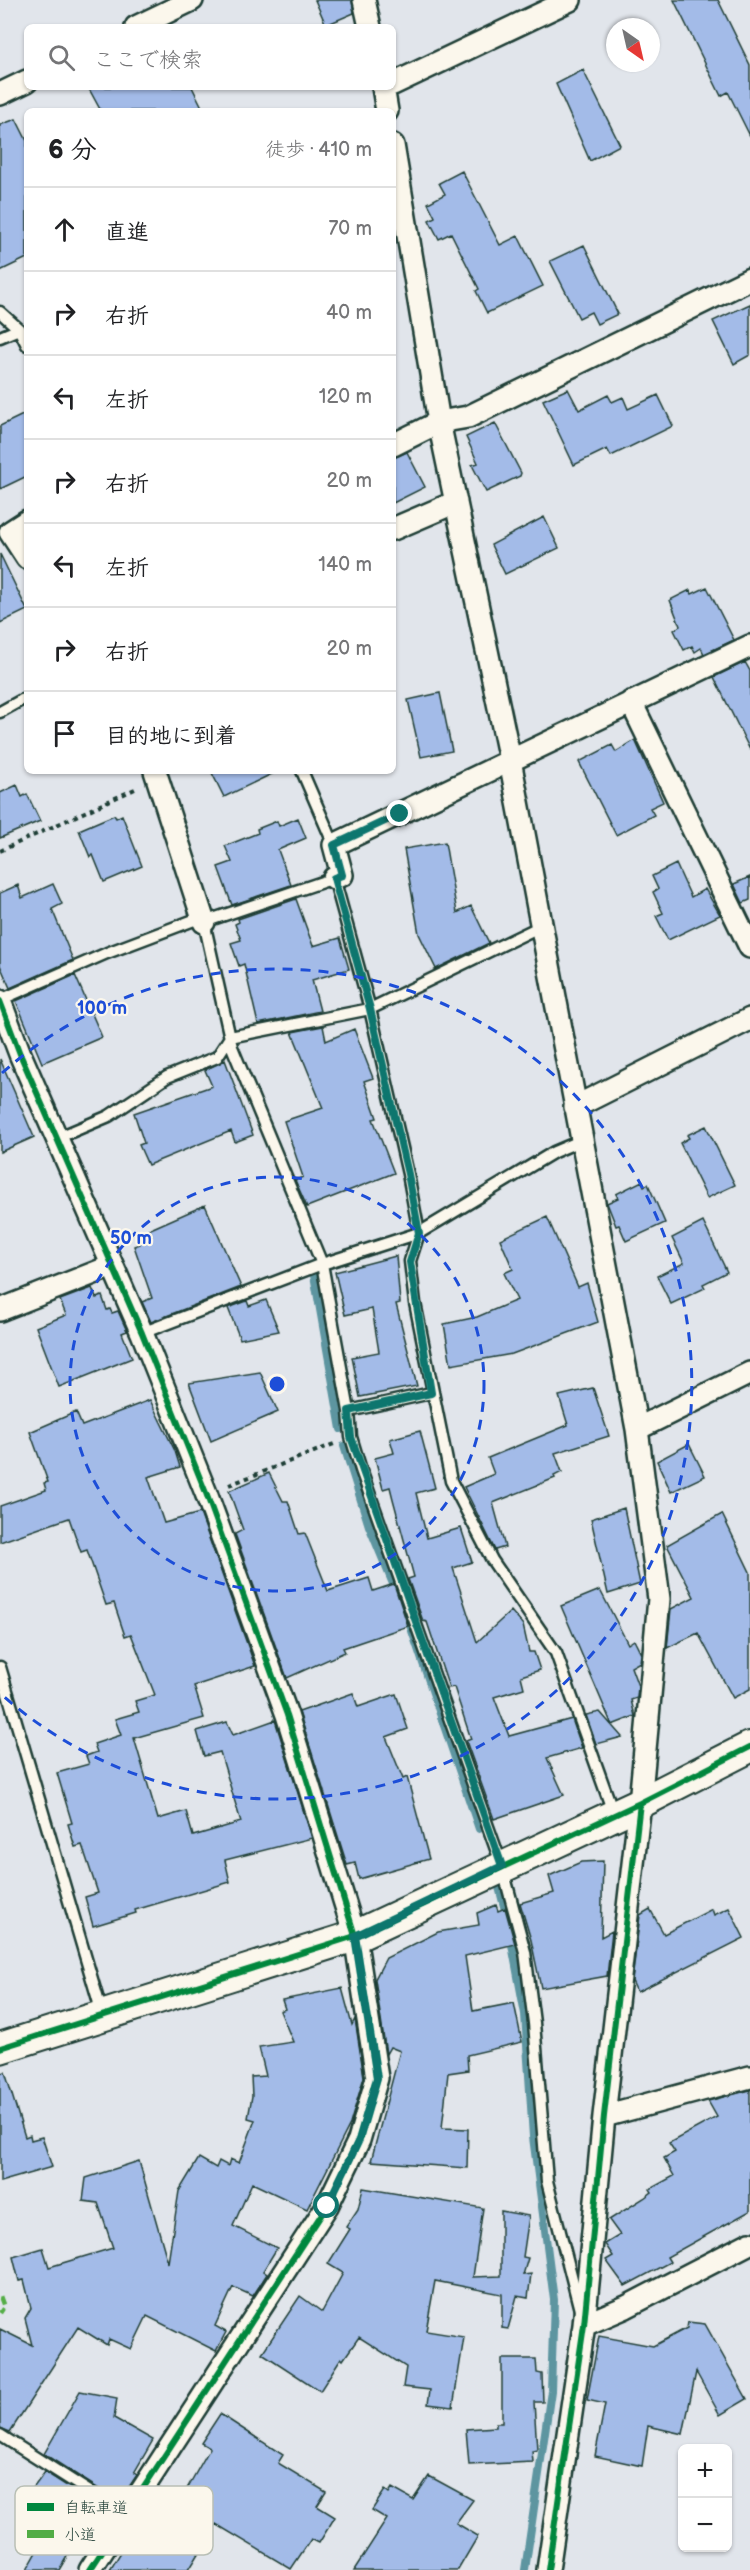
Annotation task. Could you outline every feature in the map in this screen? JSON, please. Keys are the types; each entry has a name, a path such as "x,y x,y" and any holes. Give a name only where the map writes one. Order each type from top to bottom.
{"street":[{"path":"142,24 192,0"},
{"path":"364,0 369,24"},
{"path":"396,83 570,0"},
{"path":"0,94 24,82"},
{"path":"387,90 387,108"},
{"path":"396,163 439,422 510,760 636,1429 659,1599 627,1809 604,2116 584,2325 548,2570"},
{"path":"396,444 439,422 468,417 750,279"},
{"path":"396,528 456,502"},
{"path":"24,523 10,532 24,553"},
{"path":"334,878 342,875 334,845 750,646"},
{"path":"631,702 750,947"},
{"path":"150,778 204,922"},
{"path":"0,1001 142,1334 206,1493 287,1715 355,1936 377,2078 359,2140 327,2206 145,2486"},
{"path":"575,1107 750,1019"},
{"path":"0,1310 112,1266"},
{"path":"636,1429 750,1373"},
{"path":"0,2048 355,1936 627,1809 750,1747"},
{"path":"604,2116 750,2077"},
{"path":"584,2325 626,2307 750,2243"},
{"path":"90,2570 100,2555"}],"lane":[{"path":"0,312 19,329 24,339"},
{"path":"0,337 19,329"},
{"path":"0,712 24,699"},
{"path":"303,774 334,845"},
{"path":"0,1001 129,945 194,920 204,922 334,878 370,1009 408,1174 419,1233 410,1262 431,1393 451,1481 492,1560 556,1653 627,1809"},
{"path":"204,922 230,1037 322,1264 349,1411 351,1437 502,1866 525,1952 534,2023 547,2181 584,2325"},
{"path":"57,1138 109,1116 167,1077 217,1057 230,1037 370,1009 541,926"},
{"path":"142,1334 322,1264 419,1233 554,1152 580,1141"},
{"path":"349,1411 431,1393"},
{"path":"0,1667 103,2016"},
{"path":"0,2435 80,2486"}],"path":[{"path":"0,851 150,778"},
{"path":"206,1493 351,1437"}],"building":[{"path":"315,0 352,0 354,13 326,24"},
{"path":"674,0 718,0 750,65 750,136 728,92 721,96"},
{"path":"583,70 620,145 590,161 556,84"},
{"path":"90,90 194,90 202,108 99,108"},
{"path":"16,119 24,135 24,259 0,271 0,125"},
{"path":"462,171 500,245 518,236 543,286 487,313 476,291 479,289 451,233 439,239 429,220 435,217 428,203 445,194 439,183"},
{"path":"584,245 618,314 597,324 591,312 579,318 550,261"},
{"path":"750,304 750,355 734,364 713,321"},
{"path":"568,389 579,410 608,395 612,402 623,397 628,409 658,395 673,426 611,456 607,449 574,465 543,400"},
{"path":"24,414 24,477 0,489 0,426"},
{"path":"495,423 521,473 520,476 486,492 472,465 478,463 466,437"},
{"path":"407,452 425,487 396,502 396,457"},
{"path":"544,517 559,548 505,574 491,545"},
{"path":"0,554 24,604 24,611 0,623"},
{"path":"707,587 734,640 704,654 701,648 695,652 692,646 684,650 674,630 680,626 670,600 690,590 692,594"},
{"path":"745,662 750,671 750,750 714,677"},
{"path":"440,693 452,751 421,757 408,700"},
{"path":"635,740 663,802 650,808 654,815 616,835 579,762 612,745 616,752"},
{"path":"212,774 272,774 224,797"},
{"path":"17,785 22,797 27,794 40,821 0,838 0,793"},
{"path":"114,815 116,818 122,815 142,866 104,882 79,830"},
{"path":"298,818 306,838 278,850 291,885 232,905 218,867 232,862 225,846 258,833 257,829 277,821 279,826"},
{"path":"445,842 457,913 471,906 489,943 436,969 419,934 404,849"},
{"path":"676,864 691,897 705,889 720,915 668,940 656,916 663,913 653,892 658,889 652,876"},
{"path":"750,877 750,900 743,903 734,884"},
{"path":"53,884 62,904 52,909 73,960 10,988 0,965 0,893 18,885 22,898"},
{"path":"296,899 313,946 340,938 349,969 312,980 320,1011 258,1024 244,964 239,966 231,943 241,940 235,924 239,922 238,919"},
{"path":"75,975 102,1037 42,1063 16,1001"},
{"path":"323,1026 326,1041 354,1029 373,1078 364,1081 377,1118 373,1119 394,1173 307,1207 295,1180 303,1177 284,1121 323,1108 292,1032"},
{"path":"0,1059 34,1137 0,1152"},
{"path":"225,1060 253,1135 235,1142 231,1131 148,1165 139,1145 144,1143 134,1113 212,1086 205,1070"},
{"path":"706,1126 735,1185 707,1198 680,1143 689,1138 687,1135"},
{"path":"642,1181 644,1186 648,1184 665,1223 626,1241 619,1225 616,1226 607,1203 618,1198 616,1194"},
{"path":"205,1205 241,1287 151,1322 142,1302 152,1298 134,1246 140,1244 137,1235"},
{"path":"547,1217 578,1287 587,1283 598,1322 512,1354 451,1365 444,1324 477,1317 517,1300 504,1273 513,1269 500,1239"},
{"path":"703,1222 727,1272 703,1284 705,1288 671,1304 657,1276 684,1263 672,1238"},
{"path":"396,1256 400,1303 396,1304 417,1386 360,1397 352,1357 379,1352 372,1309 345,1315 335,1272"},
{"path":"92,1288 96,1298 102,1296 107,1310 110,1309 112,1313 118,1311 127,1331 122,1333 132,1358 59,1387 36,1327 66,1315 60,1300"},
{"path":"266,1300 279,1331 240,1339 228,1308 247,1301 249,1306"},
{"path":"260,1372 278,1412 211,1441 189,1383"},
{"path":"593,1388 609,1436 555,1453 562,1472 554,1476 555,1478 493,1503 505,1547 495,1550 464,1487 494,1474 488,1458 568,1425 559,1396"},
{"path":"150,1400 175,1451 180,1467 148,1477 164,1523 200,1513 255,1666 194,1686 204,1718 134,1738 158,1819 186,1811 193,1836 241,1822 220,1752 204,1756 197,1731 227,1722 233,1735 275,1720 312,1838 225,1860 230,1882 135,1910 136,1913 93,1926 85,1897 98,1893 82,1845 75,1847 68,1824 72,1823 57,1773 89,1764 86,1756 97,1752 94,1744 121,1735 115,1719 139,1712 135,1701 155,1695 131,1634 125,1636 114,1603 106,1605 87,1550 81,1552 69,1518 0,1542 0,1506 46,1490 44,1483 48,1482 30,1432 76,1412 82,1426"},
{"path":"420,1431 435,1488 416,1493 427,1538 461,1528 472,1562 453,1568 477,1642 511,1611 523,1625 529,1652 534,1652 540,1670 521,1676 524,1688 494,1697 509,1736 572,1719 582,1748 547,1758 564,1795 494,1819 466,1741 471,1739 454,1687 449,1688 427,1622 423,1621 408,1579 414,1577 390,1487 383,1489 375,1458 394,1453 390,1439"},
{"path":"689,1444 705,1476 671,1492 657,1461"},
{"path":"269,1473 283,1501 288,1501 299,1534 305,1533 328,1591 369,1578 373,1591 394,1584 408,1626 343,1648 345,1652 287,1678 235,1534 243,1530 229,1491"},
{"path":"624,1508 640,1584 608,1594 591,1519"},
{"path":"722,1514 750,1572 750,1689 733,1698 698,1633 667,1648 671,1609 694,1597 667,1545"},
{"path":"600,1590 628,1644 634,1640 641,1654 640,1662 631,1667 638,1686 637,1698 631,1700 635,1716 612,1725 561,1606"},
{"path":"353,1693 358,1707 396,1694 408,1729 386,1737 403,1779 407,1777 429,1859 359,1879 355,1863 347,1865 299,1712"},
{"path":"600,1712 622,1737 596,1744 586,1715"},
{"path":"603,1861 601,1937 612,1931 607,1976 541,1988 531,1940 520,1903 554,1893 549,1876 581,1862"},
{"path":"496,1905 498,1911 505,1908 515,1944 465,1956 473,2011 514,2003 522,2042 467,2055 468,2070 448,2073 442,2128 468,2129 467,2168 371,2161 400,2051 390,2047 386,2054 375,1979 386,1958 438,1932 479,1925 477,1913"},
{"path":"729,1908 744,1938 637,1992 632,1981 640,1915 650,1909 664,1934 712,1909 714,1915"},
{"path":"342,1988 352,2025 355,2019 364,2077 350,2124 307,2209 252,2183 233,2226 277,2248 263,2271 267,2274 253,2296 233,2287 215,2326 226,2332 216,2351 147,2316 131,2349 109,2339 107,2345 78,2327 10,2432 0,2428 0,2329 32,2345 25,2318 31,2308 24,2280 19,2281 13,2257 43,2248 49,2267 113,2248 98,2203 83,2201 86,2178 139,2161 168,2263 179,2191 199,2158 216,2168 219,2161 228,2166 230,2159 239,2163 255,2120 248,2118 252,2096 251,2077 266,2076 259,2047 293,2042 280,2011 285,2009 282,2000"},
{"path":"5,2072 25,2137 30,2135 31,2140 42,2137 52,2167 0,2182 0,2073"},
{"path":"750,2090 750,2211 667,2257 670,2262 625,2286 606,2260 613,2256 605,2244 620,2235 609,2220 652,2192 650,2189 674,2176 664,2158 675,2152 669,2143 717,2117 708,2101"},
{"path":"363,2188 483,2208 473,2277 501,2276 501,2211 529,2216 523,2257 528,2258 523,2275 531,2274 528,2298 517,2296 508,2329 502,2328 502,2294 435,2281 426,2331 464,2337 453,2407 428,2404 430,2390 403,2387 406,2367 359,2337 343,2360 341,2358 320,2391 262,2353 300,2296 322,2312 343,2273 328,2264 350,2229 346,2227 358,2209"},
{"path":"688,2322 705,2324 747,2399 720,2415 696,2372 683,2434 648,2426 642,2466 595,2456 605,2404 587,2400 599,2336 653,2346 687,2328"},
{"path":"502,2359 536,2359 537,2373 542,2374 543,2402 534,2402 537,2450 532,2451 533,2462 469,2465 466,2429 496,2427 496,2423 502,2423"},
{"path":"80,2391 117,2398 114,2418 153,2440 134,2473 137,2475 130,2486 94,2486 44,2454"},
{"path":"220,2414 283,2455 278,2463 326,2492 317,2506 335,2517 319,2543 311,2539 291,2569 216,2524 213,2529 213,2486 188,2486 210,2448 201,2443"},
{"path":"45,2472 67,2486 35,2486"},
{"path":"429,2476 473,2500 456,2523 478,2536 458,2570 354,2570 387,2519 372,2510 385,2490 389,2493 392,2488 413,2500"},
{"path":"35,2555 68,2555 59,2570 27,2570"},
{"path":"119,2555 197,2555 188,2570 110,2570"}],"waterway":[{"path":"314,1275 341,1429"},
{"path":"344,1446 369,1526 410,1625 479,1829"},
{"path":"499,1887 507,1918"},
{"path":"510,1934 525,2014 533,2137 554,2300 551,2391 525,2570"}],"marked path":[{"path":"0,2296 4,2307 0,2313"}],"cycle path":[{"path":"0,1001 20,1054 142,1333 206,1493 287,1715 355,1936 377,2078 359,2140 327,2206 145,2486"},
{"path":"0,2048 355,1936 640,1803 750,1747"},
{"path":"548,2570 584,2325 604,2116 640,1803"},
{"path":"90,2570 100,2555"}],"route":[{"path":"327,2206 359,2140 377,2078 355,1936 502,1866 351,1437 349,1411 431,1393 410,1262 419,1233 408,1174 370,1009 334,878 342,875 334,845 400,814"}]}
